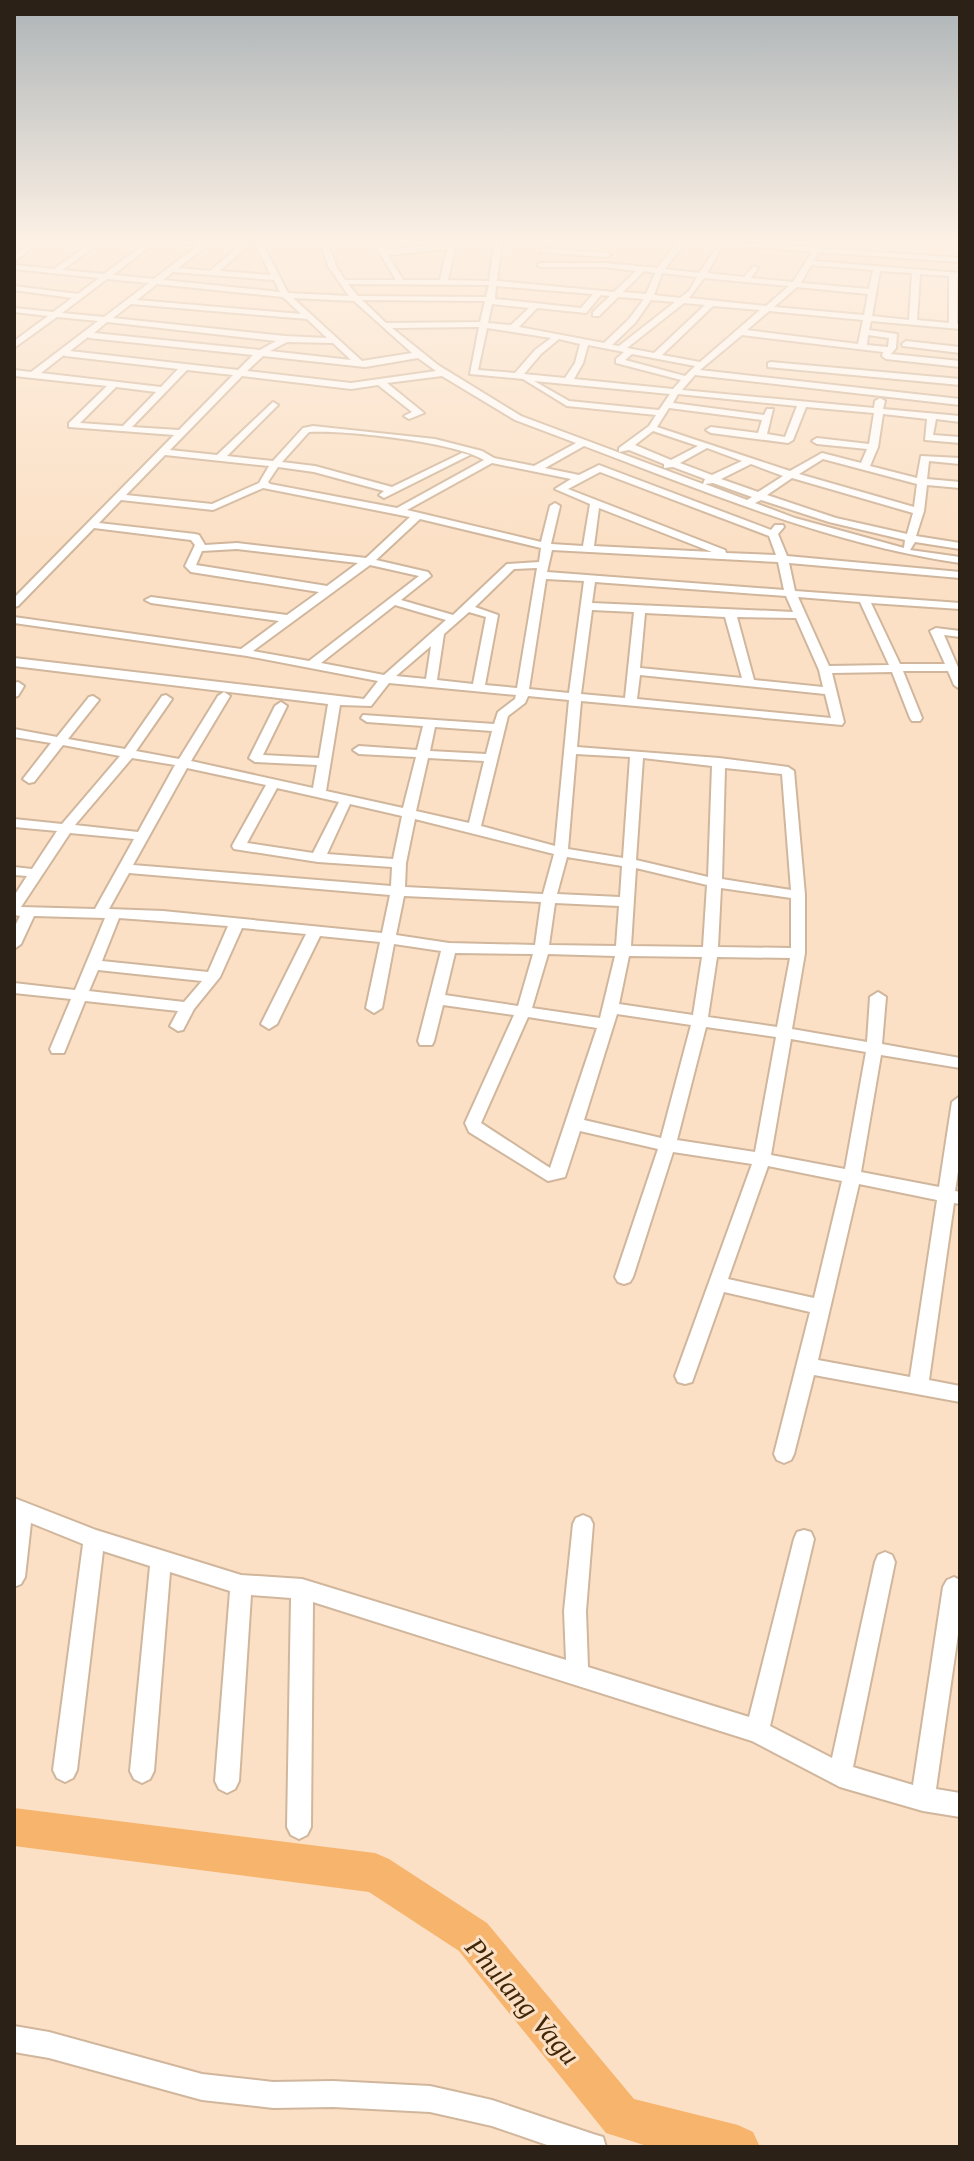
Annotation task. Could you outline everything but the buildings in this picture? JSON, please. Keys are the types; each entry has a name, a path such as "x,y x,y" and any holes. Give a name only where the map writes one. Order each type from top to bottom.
{"street":[{"path":"33,375 79,343"},
{"path":"155,343 359,363 418,355"},
{"path":"14,604 20,591 91,525 258,355 279,343"},
{"path":"336,343 359,363"},
{"path":"404,343 440,372 518,418 747,505 905,552 960,560"},
{"path":"473,372 480,343"},
{"path":"519,377 538,352 549,343"},
{"path":"568,381 579,363 584,343"},
{"path":"595,343 702,365"},
{"path":"634,343 619,361 689,376 960,402"},
{"path":"657,355 670,343"},
{"path":"619,455 652,428 689,376 728,343"},
{"path":"828,343 862,347 885,361 960,382"},
{"path":"862,347 863,343"},
{"path":"849,473 862,467 873,447 885,361 893,343"},
{"path":"906,344 960,350"},
{"path":"65,353 351,386 440,372 473,372 960,419"},
{"path":"788,357 960,364"},
{"path":"771,365 885,361"},
{"path":"125,429 185,367"},
{"path":"14,373 163,390"},
{"path":"519,377 567,403 767,418"},
{"path":"381,383 418,412 418,415 409,416"},
{"path":"114,384 72,425 181,433"},
{"path":"762,436 773,402"},
{"path":"220,457 273,405"},
{"path":"711,430 788,440 802,405"},
{"path":"905,552 912,540 919,511 932,416"},
{"path":"652,428 867,498"},
{"path":"264,484 275,464 306,430 313,429 449,445 474,450 491,460 580,478"},
{"path":"928,438 960,440"},
{"path":"817,441 873,447"},
{"path":"536,469 584,442"},
{"path":"658,471 706,445"},
{"path":"628,446 806,511 919,511"},
{"path":"164,452 315,469 392,490"},
{"path":"371,506 392,490 465,455"},
{"path":"747,505 817,456 922,482 960,485"},
{"path":"924,458 960,461"},
{"path":"398,511 491,460"},
{"path":"698,487 749,461"},
{"path":"617,475 638,464"},
{"path":"14,620 244,652 386,679 838,722 825,670 790,592 783,559 773,534 599,468 560,489 720,552 723,557"},
{"path":"886,483 895,475"},
{"path":"117,497 213,507 264,484 398,511 546,547 783,559 960,575"},
{"path":"867,498 876,490"},
{"path":"867,498 868,513"},
{"path":"588,549 595,503"},
{"path":"773,534 816,504"},
{"path":"474,828 505,711 519,703 522,692 555,506"},
{"path":"843,534 868,513"},
{"path":"868,513 912,540 960,546"},
{"path":"244,652 368,561 416,517"},
{"path":"91,525 191,535 198,540 200,548 190,566 195,570 330,590"},
{"path":"200,548 237,546 368,561 419,571 426,576 311,665"},
{"path":"14,662 367,703 386,679 511,566 590,579 960,606"},
{"path":"590,579 575,696 561,852 549,898 541,952 524,1010 473,1123 475,1128 552,1176 559,1173 575,1124 609,1016 623,951 637,754"},
{"path":"863,597 916,718"},
{"path":"151,600 290,619"},
{"path":"395,602 455,619"},
{"path":"923,602 960,685"},
{"path":"586,606 800,615"},
{"path":"467,608 492,615 478,688"},
{"path":"631,702 640,609"},
{"path":"730,614 749,684"},
{"path":"936,631 960,634"},
{"path":"431,684 438,634"},
{"path":"825,670 951,667"},
{"path":"634,671 830,691"},
{"path":"58,1049 93,965 123,868 224,696"},
{"path":"14,944 19,909 36,873 66,828 128,754 166,699"},
{"path":"29,779 93,700"},
{"path":"319,793 335,701"},
{"path":"281,706 255,758 324,762"},
{"path":"367,718 499,728"},
{"path":"374,1008 398,891 399,863 430,723"},
{"path":"14,733 183,763 474,828 561,852 798,895"},
{"path":"359,750 491,758"},
{"path":"571,750 719,762 785,769 790,773 798,895 798,953 786,1033 762,1159 685,1376"},
{"path":"624,1277 667,1145 699,1020 710,951 719,762"},
{"path":"273,784 239,846 318,858 399,863"},
{"path":"318,858 346,800"},
{"path":"14,823 141,836"},
{"path":"123,868 398,891 628,902"},
{"path":"14,871 36,873"},
{"path":"19,909 237,922 449,948 541,952 798,953"},
{"path":"178,1026 188,1007 213,977 237,922"},
{"path":"269,1024 315,931"},
{"path":"426,1041 449,948"},
{"path":"93,965 213,977"},
{"path":"14,988 188,1007"},
{"path":"784,1454 852,1177 876,1048 878,997"},
{"path":"438,999 524,1010 699,1020 960,1063"},
{"path":"918,1387 954,1197 960,1102"},
{"path":"575,1124 667,1145 762,1159 954,1197"},
{"path":"718,1284 820,1307"},
{"path":"808,1366 960,1394"},
{"path":"14,1577 18,1508 94,1539 241,1585 302,1589 577,1674 757,1731 840,1775 923,1799 960,1805"},
{"path":"577,1674 575,1611 583,1524"},
{"path":"65,1770 94,1539"},
{"path":"757,1731 804,1539"},
{"path":"142,1771 161,1558"},
{"path":"840,1775 885,1562"},
{"path":"227,1781 241,1585"},
{"path":"923,1799 954,1587"},
{"path":"299,1827 302,1589"},
{"path":"14,2039 49,2045 202,2087 273,2095 333,2094 430,2099 492,2113 593,2147"}],"waterway":[{"name":"Phulang Vagu","path":"14,1827 375,1873 473,1937 621,2118 738,2147"}]}
